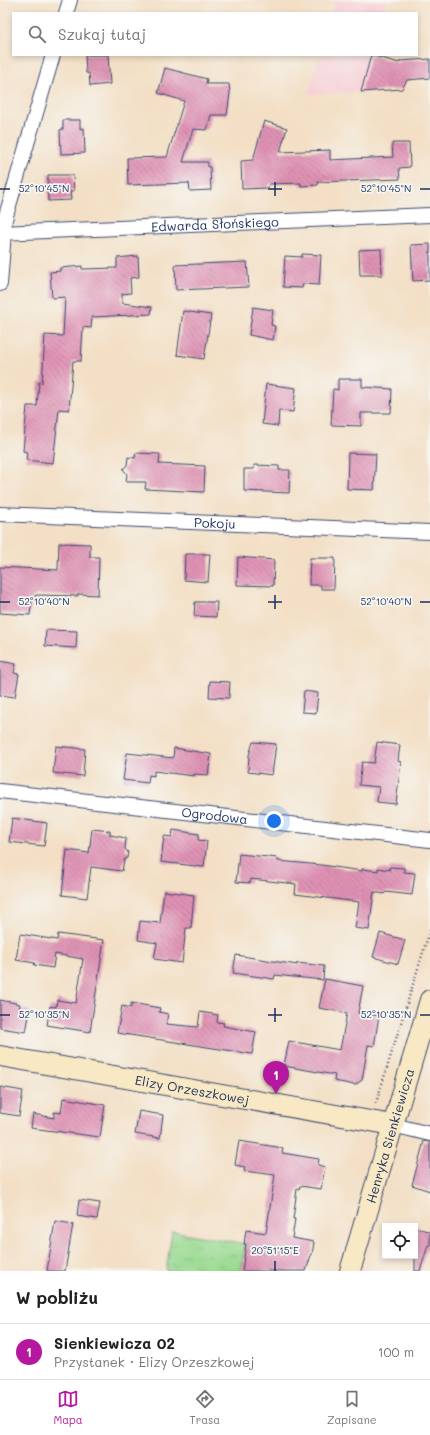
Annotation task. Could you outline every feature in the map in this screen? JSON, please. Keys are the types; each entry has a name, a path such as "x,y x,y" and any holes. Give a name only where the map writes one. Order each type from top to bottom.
{"street":[{"path":"66,12 70,0"},
{"path":"0,284 1,233 9,201 53,56"},
{"name":"Edwarda Słońskiego","path":"1,233 430,215"},
{"name":"Pokoju","path":"0,514 430,532"},
{"name":"Ogrodowa","path":"0,791 430,840"},
{"name":"Henryka Sienkiewicza","path":"350,1271 430,1000"},
{"name":"Elizy Orzeszkowej","path":"0,1056 393,1125 430,1134"}],"path":[{"path":"375,1106 430,930"}],"shaded area":[{"path":"335,0 387,0 383,12 331,12"},
{"path":"319,56 371,56 361,92 308,94"}],"green space":[{"path":"172,1231 245,1244 241,1271 166,1271"}],"building":[{"path":"85,56 108,56 110,84 90,86 89,73 86,73"},
{"path":"371,56 399,63 400,61 430,59 430,78 407,80 402,89 361,92"},
{"path":"165,68 207,79 206,84 229,84 230,93 227,115 211,115 207,130 193,129 183,162 208,162 208,167 210,167 211,190 190,191 189,183 128,185 127,158 167,157 184,101 158,93"},
{"path":"63,120 80,120 80,129 84,128 85,153 61,154 60,130 63,129"},
{"path":"264,121 287,128 280,152 330,150 330,160 393,157 392,143 409,143 410,167 399,168 400,179 318,182 318,185 301,186 301,183 269,184 268,188 242,189 241,161 253,160"},
{"path":"48,175 73,175 74,191 70,191 71,200 48,201"},
{"path":"430,244 430,280 413,281 411,245"},
{"path":"381,249 382,275 360,275 359,250"},
{"path":"302,254 321,255 319,285 303,284 302,288 283,287 285,256 302,257"},
{"path":"138,256 139,277 130,278 131,293 122,294 122,303 152,307 151,314 92,317 91,328 83,327 81,361 73,361 69,410 59,409 53,463 26,460 27,452 23,451 27,406 37,406 39,382 42,383 45,335 63,336 65,297 52,298 50,272 60,271 60,268 82,266 82,269 117,268 117,258"},
{"path":"247,262 249,287 176,290 175,265"},
{"path":"253,307 273,310 271,325 275,326 273,340 249,335"},
{"path":"183,311 211,315 204,359 177,355"},
{"path":"338,379 362,379 362,387 392,389 391,413 361,413 361,426 331,425 333,389 338,390"},
{"path":"266,384 296,388 293,412 279,410 278,426 262,424"},
{"path":"136,453 160,454 159,464 205,466 204,492 145,489 146,482 126,482 127,474 123,469 127,465 128,457 135,458"},
{"path":"348,453 376,454 374,490 347,489"},
{"path":"254,465 279,466 279,470 290,470 289,493 244,491 244,469 254,469"},
{"path":"59,543 90,544 90,557 99,557 98,595 36,595 35,597 32,597 30,615 0,613 0,567 58,570"},
{"path":"185,554 210,554 208,582 184,580"},
{"path":"238,557 274,560 273,586 237,585"},
{"path":"310,558 335,558 334,589 321,589 321,585 309,585"},
{"path":"195,602 217,602 216,617 194,616"},
{"path":"46,630 77,631 76,648 45,646"},
{"path":"0,661 16,664 14,673 19,674 15,697 0,695"},
{"path":"210,681 230,682 229,698 209,697"},
{"path":"304,691 318,693 316,713 302,712"},
{"path":"253,742 276,744 272,775 248,772 249,755"},
{"path":"377,742 400,745 398,761 401,762 396,804 377,802 379,787 359,785 362,762 374,763"},
{"path":"56,746 85,749 83,776 53,773"},
{"path":"174,748 211,754 208,775 194,774 194,776 154,771 154,776 149,775 148,783 123,780 127,753 173,758"},
{"path":"12,818 47,823 44,846 9,842"},
{"path":"92,829 110,831 110,835 126,838 125,849 128,852 127,858 124,860 122,871 91,867 87,898 62,895 67,850 89,853"},
{"path":"173,830 199,834 198,840 207,841 204,867 161,862 164,836 172,837"},
{"path":"239,854 278,858 278,861 362,871 362,869 378,871 378,868 389,870 390,867 404,868 404,872 415,873 412,895 386,892 384,894 374,892 369,930 355,928 359,902 295,894 296,884 251,879 250,883 236,882"},
{"path":"164,891 194,895 191,928 186,928 182,963 154,959 157,943 138,940 140,921 160,923"},
{"path":"380,933 405,940 398,964 373,957"},
{"path":"20,934 57,940 58,934 104,940 90,1032 47,1025 50,1006 56,1007 57,1000 76,1003 83,959 55,954 53,968 16,960"},
{"path":"236,955 297,965 297,963 324,966 323,980 275,975 274,979 233,973"},
{"path":"325,979 363,986 358,1013 379,1016 374,1046 368,1045 362,1080 355,1085 334,1081 335,1075 284,1066 289,1041 340,1050 347,1013 319,1008"},
{"path":"0,1000 20,1004 19,1009 30,1011 26,1032 0,1028"},
{"path":"131,1003 160,1008 159,1012 168,1014 166,1024 198,1027 200,1012 218,1015 217,1022 224,1023 223,1026 256,1032 252,1054 117,1033 122,1006 131,1008"},
{"path":"0,1087 23,1091 19,1116 0,1113"},
{"path":"63,1098 105,1105 100,1137 31,1128 33,1114 54,1118 54,1112 61,1113"},
{"path":"139,1111 163,1115 160,1138 135,1134"},
{"path":"239,1141 283,1148 282,1153 319,1159 318,1165 325,1167 321,1189 300,1186 299,1189 297,1189 292,1238 314,1242 312,1255 306,1271 242,1271 246,1244 244,1244 246,1230 266,1233 275,1175 244,1171 245,1167 235,1165"},
{"path":"424,1141 430,1142 430,1191 412,1185"},
{"path":"79,1200 100,1203 97,1219 77,1216"},
{"path":"55,1221 73,1224 65,1271 47,1271"},
{"path":"418,1228 430,1232 430,1246 428,1245 420,1271 415,1271 415,1259 418,1259"}],"place":[{"name":"Sienkiewicza 02","path":"276,1094"}]}
